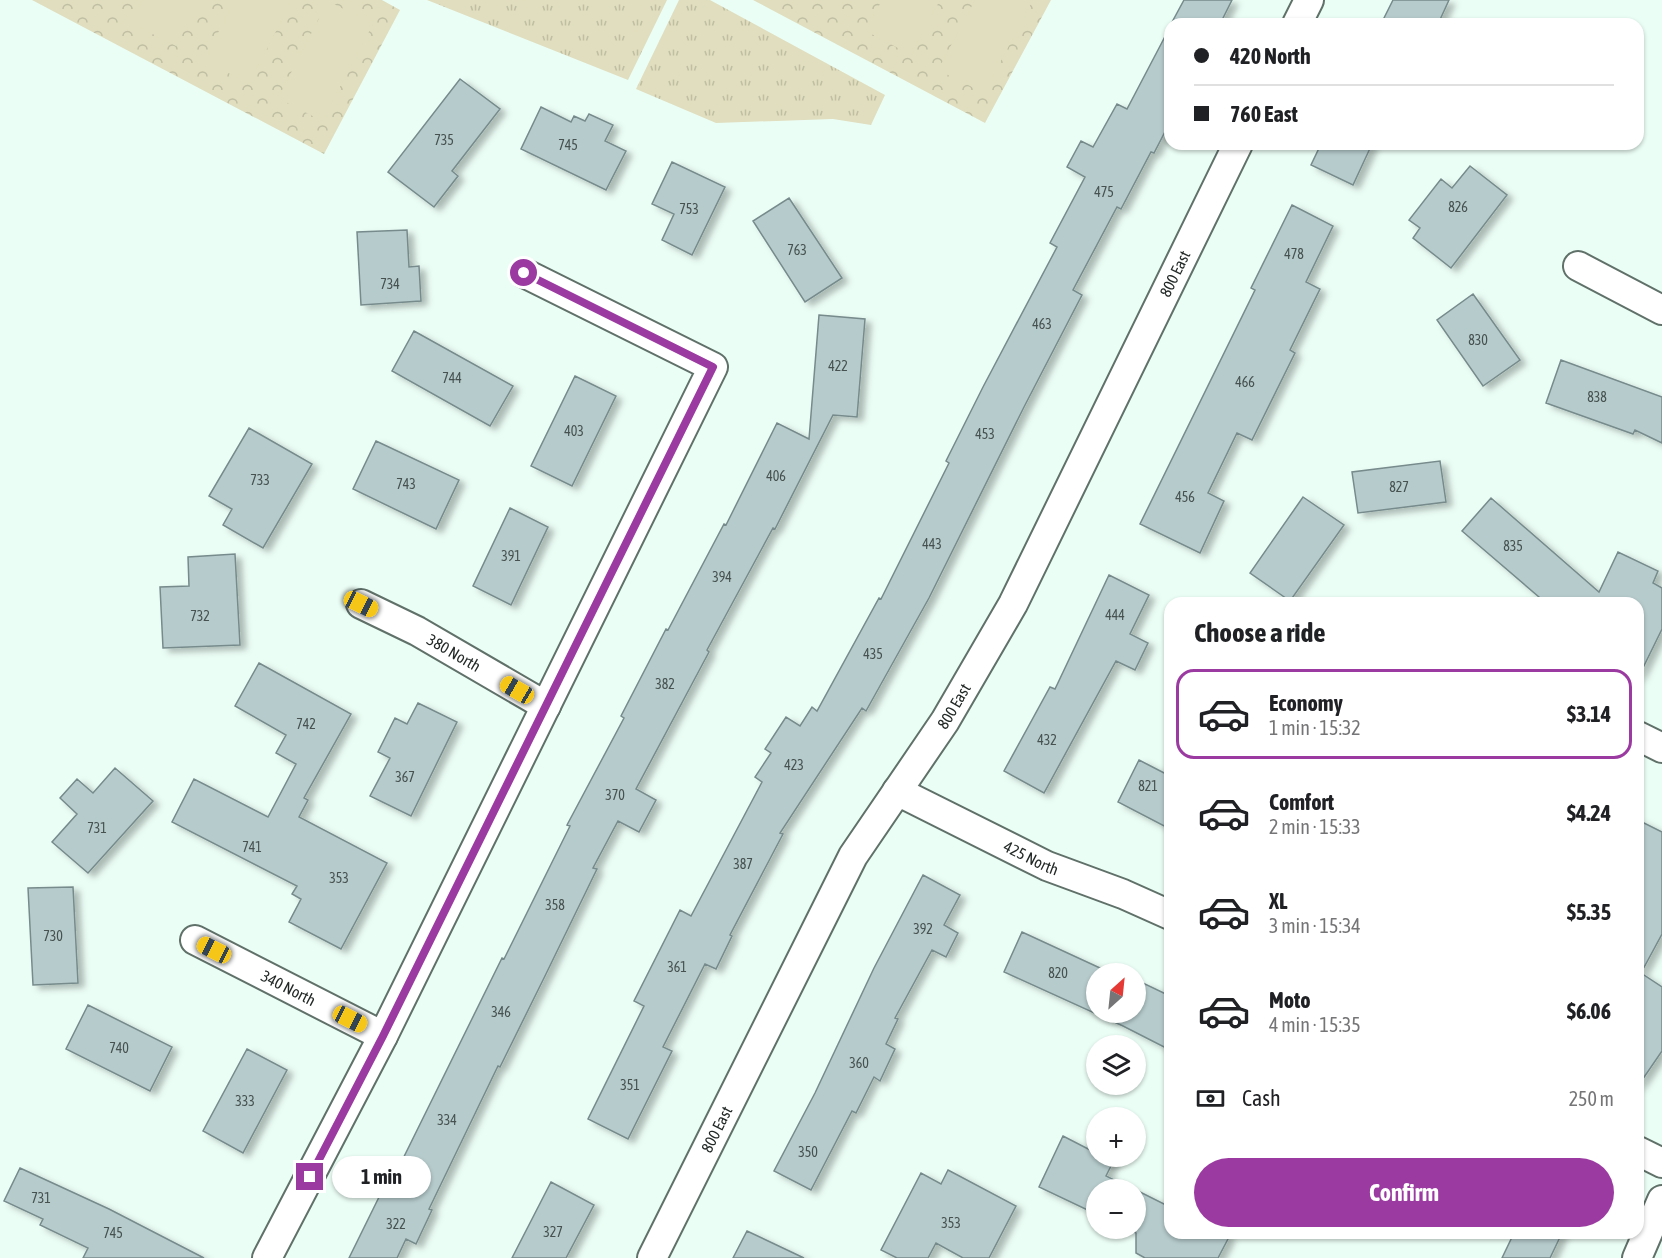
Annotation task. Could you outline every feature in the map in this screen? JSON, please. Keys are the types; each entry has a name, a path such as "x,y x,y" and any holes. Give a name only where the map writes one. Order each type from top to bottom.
{"street":[{"path":"1300,18 1309,0"},
{"name":"800 East","path":"652,1258 853,856 945,722 1013,604 1235,150"},
{"path":"1578,266 1662,310"},
{"path":"267,1258 383,1036 713,367 524,273"},
{"name":"380 North","path":"361,604 417,631 546,706"},
{"path":"1644,739 1662,748"},
{"name":"425 North","path":"897,791 1047,866 1123,894 1164,912"},
{"name":"340 North","path":"195,940 383,1036"},
{"path":"1644,1154 1662,1163"},
{"path":"1637,1258 1662,1200"}],"green space":[{"path":"32,0 382,0 400,10 324,154"},
{"path":"143,0 199,0 176,46 131,23"},
{"path":"235,0 292,0 249,84 204,60"},
{"path":"427,0 667,0 628,80"},
{"path":"679,0 710,0 885,95 871,125 833,119 716,123 636,89"},
{"path":"753,0 1051,0 985,123"},
{"path":"882,0 940,0 911,55 866,31"},
{"path":"975,0 1033,0 984,93 938,70"},
{"path":"328,1 373,24 322,121 278,98"}],"building":[{"path":"1184,0 1232,0 1223,18 1174,18"},
{"path":"1393,0 1449,0 1441,18 1384,18"},
{"path":"1164,38 1164,134 1154,153 1151,152 1121,209 1117,207 1073,290 1082,295 929,598 866,711 862,708 780,833 783,834 730,935 732,936 716,969 705,964 663,1047 672,1051 628,1139 588,1119 644,1006 634,1001 680,910 691,916 762,782 755,777 771,753 765,749 786,717 800,726 812,707 817,711 879,598 881,599 949,463 946,461 983,387 1057,247 1050,243 1085,177 1067,167 1081,141 1093,147 1117,104 1127,109"},
{"path":"460,79 500,109 452,171 458,176 434,207 388,172"},
{"path":"541,107 571,122 574,116 585,121 589,114 613,125 605,141 626,151 606,190 521,149"},
{"path":"1318,150 1369,150 1353,185 1311,165"},
{"path":"672,162 725,187 692,255 662,240 674,214 652,204"},
{"path":"1470,166 1507,195 1451,268 1413,238 1420,228 1409,220 1441,179 1452,188"},
{"path":"789,198 842,278 805,302 753,221"},
{"path":"1292,205 1333,226 1306,282 1320,289 1290,350 1295,353 1252,440 1237,433 1208,493 1224,501 1200,553 1140,524 1255,290 1251,288"},
{"path":"407,230 409,267 419,266 421,301 361,305 357,232"},
{"path":"1473,294 1520,360 1483,386 1437,320"},
{"path":"819,315 865,319 857,417 833,415 775,529 773,528 707,650 709,652 636,789 656,800 639,832 618,821 593,868 597,869 544,978 500,1067 498,1066 429,1209 432,1210 416,1244 406,1239 397,1258 349,1258 384,1187 388,1189 502,958 504,959 570,826 567,825 624,718 621,716 666,629 668,630 724,524 726,525 777,423 809,439"},
{"path":"414,331 513,386 490,426 392,371"},
{"path":"1561,360 1662,397 1662,443 1635,430 1633,434 1546,403"},
{"path":"575,376 616,396 572,486 531,466"},
{"path":"249,428 312,464 263,548 223,525 232,509 209,496"},
{"path":"376,441 459,480 436,529 353,489"},
{"path":"1440,461 1446,502 1358,513 1352,472"},
{"path":"1303,497 1344,525 1293,597 1284,597 1250,573"},
{"path":"1491,498 1599,592 1618,552 1658,571 1653,583 1662,588 1662,629 1644,666 1644,597 1539,597 1462,531"},
{"path":"510,508 548,527 511,605 473,586"},
{"path":"235,554 240,645 163,648 160,587 189,586 188,557"},
{"path":"1109,575 1149,595 1130,634 1148,643 1135,670 1116,661 1044,793 1004,771 1050,687 1055,689"},
{"path":"259,663 351,714 304,798 308,800 299,817 387,863 341,949 289,922 301,899 292,894 297,886 172,822 194,779 268,817 296,764 276,753 286,735 235,706"},
{"path":"418,703 457,722 411,816 370,796 390,758 378,752 395,718 407,724"},
{"path":"1139,760 1164,773 1164,826 1118,802"},
{"path":"115,768 153,801 88,873 52,842 77,814 60,798 77,779 93,793"},
{"path":"1644,823 1662,832 1662,934 1644,967"},
{"path":"923,875 960,895 944,925 958,933 946,957 932,950 895,1018 898,1019 886,1044 895,1049 880,1081 874,1077 856,1113 852,1111 811,1190 774,1171 815,1093 874,968"},
{"path":"73,887 78,983 33,985 28,888"},
{"path":"1022,932 1089,963 1086,963 1086,1009 1004,972"},
{"path":"1644,975 1662,987 1662,1051 1644,1077"},
{"path":"1146,984 1164,993 1164,1047 1146,1038 1146,1035 1141,1035 1116,1023 1146,1023"},
{"path":"88,1005 172,1047 150,1091 66,1049"},
{"path":"247,1049 287,1070 243,1153 203,1131"},
{"path":"1063,1136 1086,1148 1086,1167 1110,1167 1106,1176 1112,1179 1086,1179 1086,1209 1039,1187"},
{"path":"20,1168 109,1209 204,1258 83,1258 88,1248 40,1225 43,1219 4,1201"},
{"path":"948,1170 1016,1206 989,1258 963,1258 936,1243 928,1258 897,1258 881,1250 921,1173 941,1184"},
{"path":"551,1182 594,1205 566,1258 512,1258"},
{"path":"1146,1195 1164,1204 1164,1239 1228,1239 1218,1258 1145,1258 1136,1253 1136,1239 1146,1239"},
{"path":"747,1231 804,1258 733,1258"},
{"path":"1511,1239 1559,1239 1550,1258 1502,1258"}],"route":[{"path":"310,1177 383,1036 713,367 524,273"}]}
